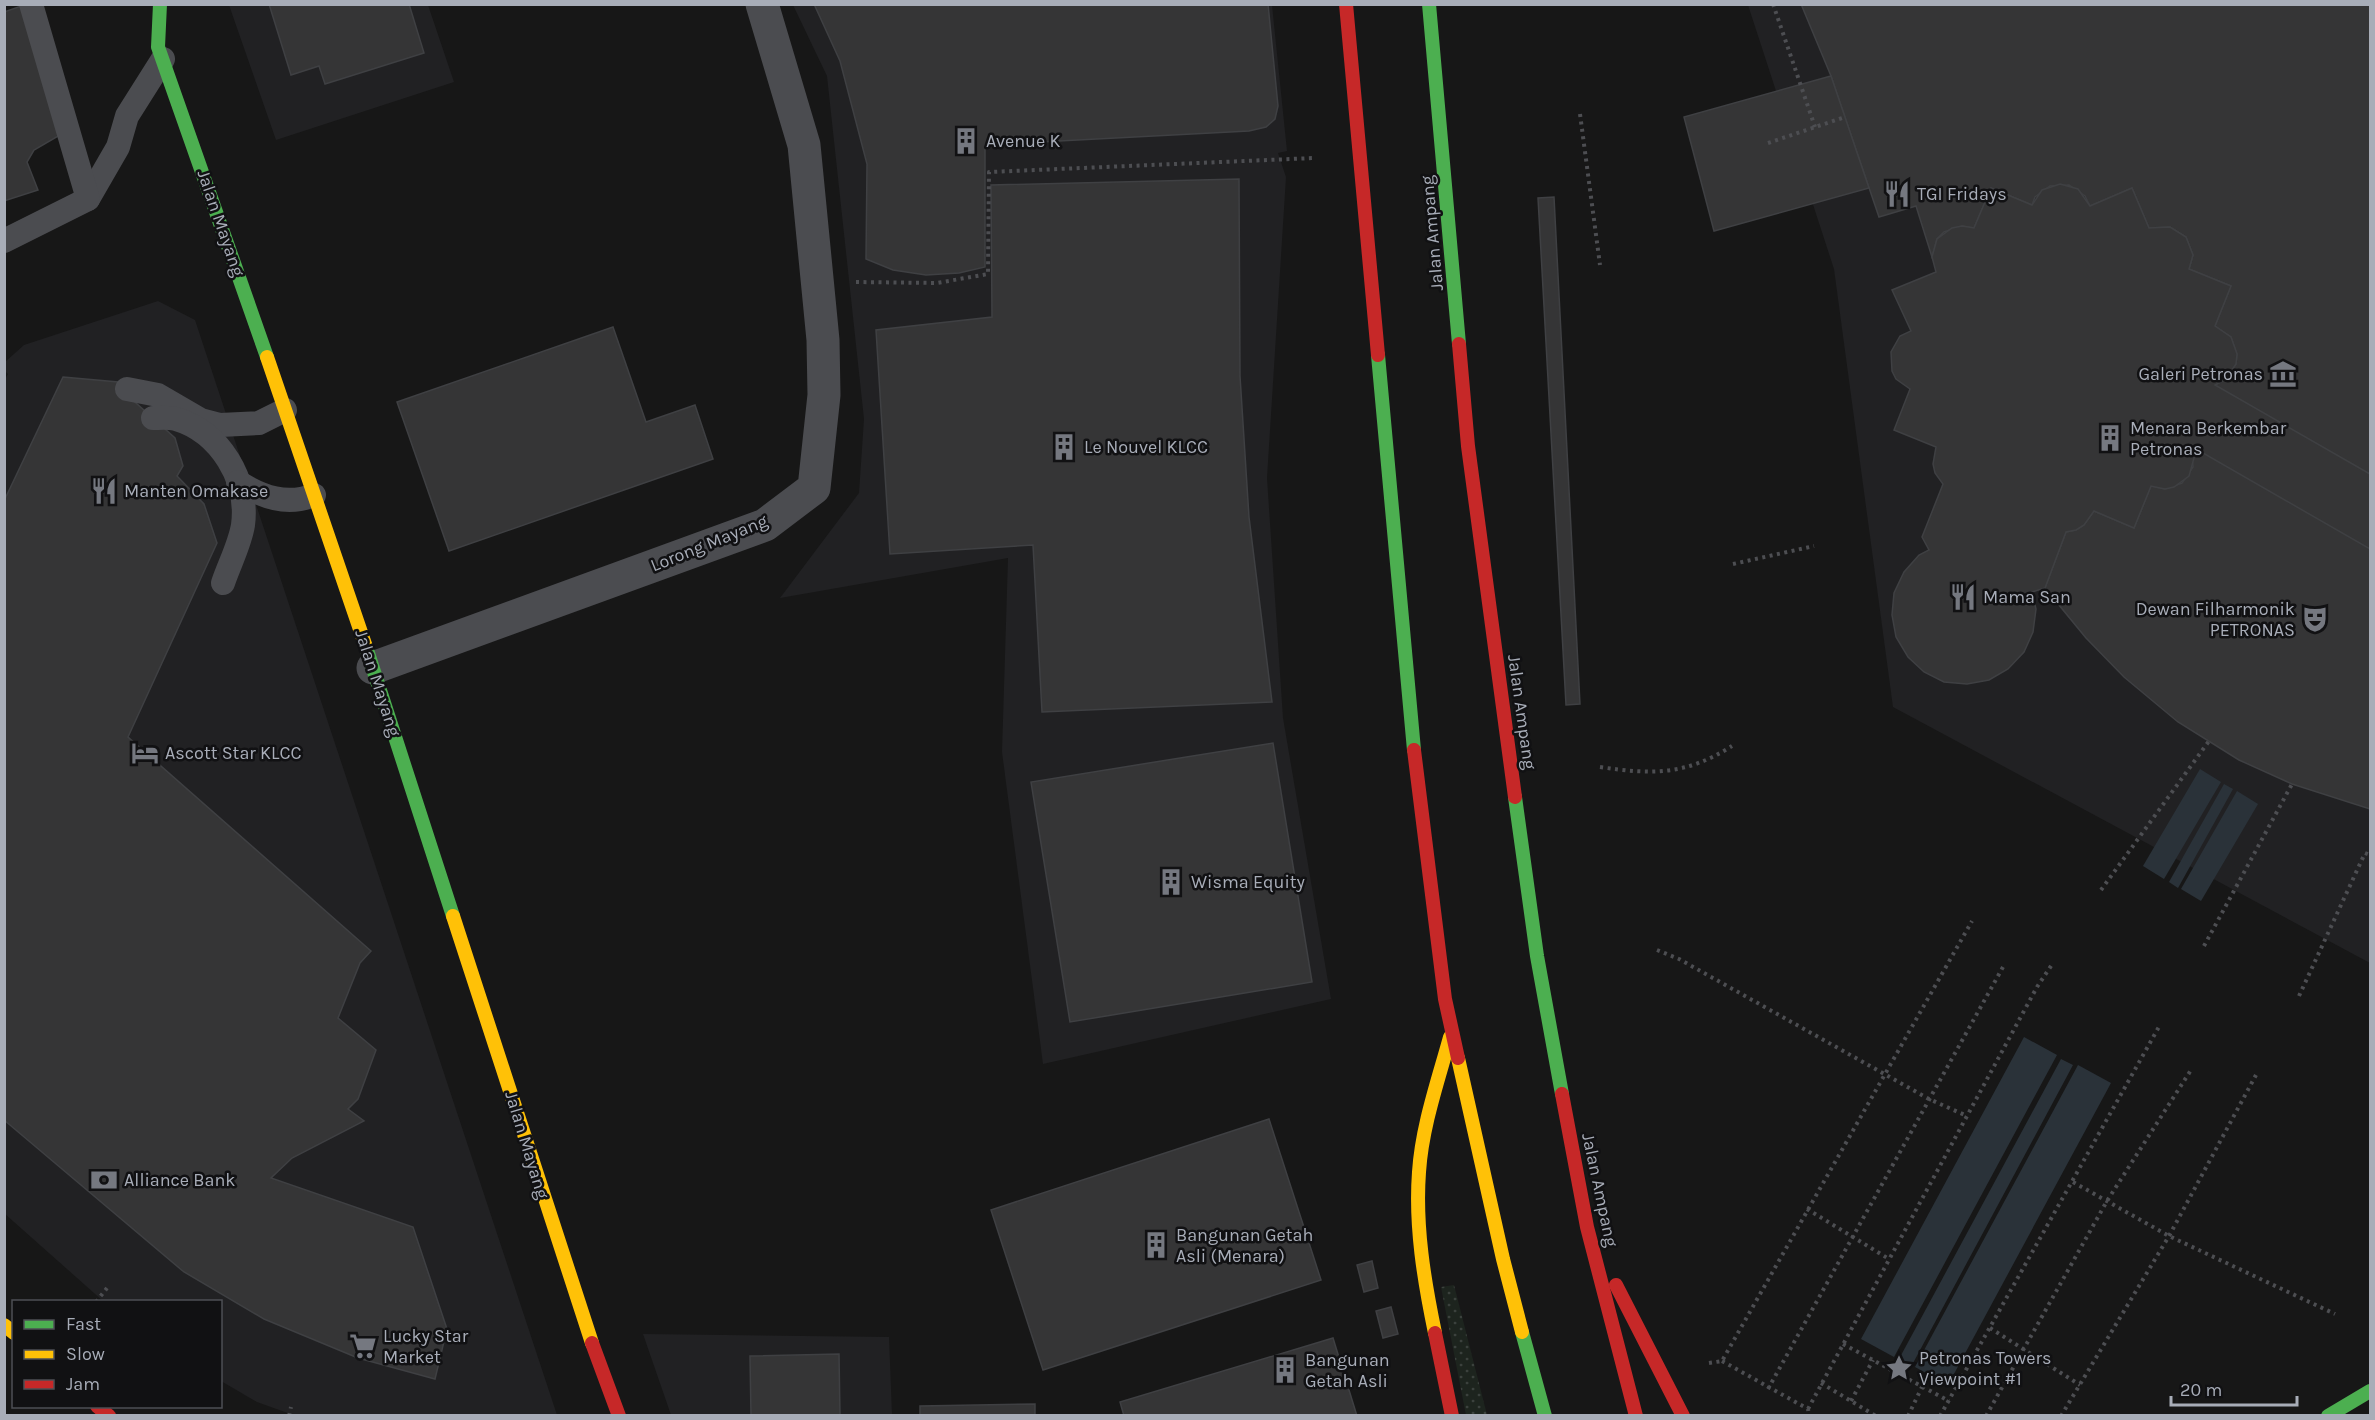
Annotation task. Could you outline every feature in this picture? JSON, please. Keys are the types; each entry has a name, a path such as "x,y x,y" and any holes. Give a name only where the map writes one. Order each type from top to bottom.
{"main road":[{"name":"Jalan Mayang","path":"160,4 160,53 373,668 599,1363 619,1416"},
{"path":"1346,4 1415,761 1445,999 1503,1259 1545,1416"},
{"name":"Jalan Ampang","path":"1429,4 1468,447 1537,956 1587,1227 1636,1416"},
{"path":"1452,1032 1422,1140 1419,1204 1429,1306 1452,1416"},
{"path":"1587,1227 1683,1416"},
{"path":"2328,1416 2370,1391"}],"street":[{"name":"Lorong Mayang","path":"373,668 765,525 814,488 824,395 823,340 804,145 762,4"},
{"name":"Jalan Mayang","path":"599,1363 604,1416"}],"lane":[{"path":"31,4 88,199"},
{"path":"4,241 88,199 118,147 127,116 160,53 144,4"},
{"path":"127,389 158,396 201,420 219,436 238,482 243,508 243,526 223,583"},
{"path":"153,418 174,418 219,436 259,423 285,410"},
{"path":"238,482 269,497 298,502 314,495"}],"path":[{"path":"1773,4 1815,127"},
{"path":"1580,114 1600,265"},
{"path":"1768,143 1845,117"},
{"path":"816,281 937,283 988,274 989,172 1314,158"},
{"path":"1733,564 1814,546"},
{"path":"2102,890 2209,741"},
{"path":"1600,767 1635,773 1665,773 1706,762 1732,746"},
{"path":"2204,946 2292,784"},
{"path":"2298,996 2365,853 2370,855"},
{"path":"1722,1361 1972,921"},
{"path":"1657,950 1679,958 1883,1074 1967,1116"},
{"path":"1809,1416 1808,1409 1821,1383 2037,987 2053,963"},
{"path":"1768,1389 2003,967"},
{"path":"1940,1416 2160,1025"},
{"path":"1986,1416 2107,1201 2191,1070"},
{"path":"2061,1416 2169,1236 2256,1075"},
{"path":"2073,1182 2169,1236 2335,1314"},
{"path":"1807,1209 1889,1259"},
{"path":"98,1300 107,1288"},
{"path":"1990,1328 2080,1385"},
{"path":"1843,1344 1948,1401"},
{"path":"1851,1401 1873,1360"},
{"path":"1709,1363 1722,1361 1768,1389 1808,1409"},
{"path":"1821,1383 1876,1416"},
{"path":"1908,1416 1922,1387"},
{"path":"289,1416 291,1407"}],"shaded area":[{"path":"229,5 428,5 454,82 276,140"},
{"path":"793,5 1272,5 1287,151 1278,153 1286,177 1267,478 1283,718 1331,999 1043,1064 1002,752 1008,558 780,598 859,493 864,419 827,76"},
{"path":"1748,5 2370,5 2370,963 1893,707 1834,269"},
{"path":"158,301 195,320 557,1415 296,1416 257,1402 222,1382 222,1300 102,1300 5,1214 4,381 8,374 5,371 5,362 24,345"},
{"path":"2200,769 2221,782 2164,879 2143,866"},
{"path":"2224,784 2233,789 2178,888 2169,882"},
{"path":"2237,791 2258,804 2201,901 2181,889"},
{"path":"2024,1037 2057,1055 1894,1357 1861,1339"},
{"path":"2061,1059 2073,1065 1912,1365 1899,1359"},
{"path":"2078,1065 2111,1083 1948,1385 1915,1367"},
{"path":"1454,1285 1487,1415 1466,1415 1441,1287"},
{"path":"643,1334 889,1337 892,1415 671,1415"}],"building":[{"path":"27,4 67,131 34,150 27,162 38,190 4,201 4,12"},
{"path":"269,4 409,4 424,53 325,84 319,66 291,75"},
{"name":"Avenue K","path":"814,4 1268,4 1278,106 1275,119 1266,127 1249,131 985,145 985,267 959,273 926,275 893,270 866,259 867,164 840,61"},
{"path":"1801,4 2370,4 2370,809 2292,784 2239,760 2178,722 2124,677 2086,638 2045,588 2066,532 2084,525 2094,511 2134,528 2151,486 2165,489 2182,483 2193,467 2191,446 2233,428 2215,385 2226,379 2236,364 2237,354 2231,337 2215,326 2231,286 2189,269 2193,255 2186,237 2170,227 2149,228 2132,188 2090,206 2085,196 2069,185 2050,186 2035,197 2032,205 1991,188 1974,228 1962,226 1944,232 1937,239 1932,257 1916,206 1879,217 1831,76"},
{"path":"1831,76 1869,188 1714,231 1684,117"},
{"name":"Le Nouvel KLCC","path":"1239,179 1240,376 1249,517 1272,702 1042,712 1033,545 890,554 876,330 992,317 991,185"},
{"name":"Menara Berkembar Petronas","path":"2060,184 2078,189 2090,206 2132,188 2149,228 2170,227 2186,237 2193,255 2189,269 2231,286 2215,326 2231,337 2237,354 2236,364 2226,379 2215,385 2370,474 2370,549 2191,446 2194,458 2189,476 2174,487 2165,489 2151,486 2134,528 2094,511 2084,525 2066,532 2045,588 2032,592 2036,609 2033,632 2024,652 2008,669 1989,680 1967,684 1944,682 1924,672 1908,657 1896,637 1892,615 1894,593 1904,572 1919,555 1929,550 1922,537 1943,484 1935,473 1933,464 1936,447 1894,430 1910,389 1896,379 1892,371 1891,352 1900,336 1911,331 1892,290 1936,272 1932,257 1937,239 1952,228 1962,226 1974,228 1991,188 2032,205 2042,190"},
{"path":"1554,197 1580,704 1566,705 1538,198"},
{"path":"613,327 646,422 695,405 713,459 449,551 397,402"},
{"path":"63,377 129,383 126,394 175,438 183,466 177,476 204,504 217,543 128,737 371,951 360,963 338,1018 376,1050 358,1099 348,1109 364,1121 292,1158 271,1178 413,1227 447,1329 435,1379 358,1358 264,1319 184,1272 4,1120 4,501"},
{"name":"Wisma Equity","path":"1273,743 1312,982 1070,1022 1031,782"},
{"name":"Bangunan Getah Asli (Menara)","path":"1269,1119 1321,1280 1043,1370 991,1210"},
{"path":"1372,1261 1378,1288 1364,1292 1357,1265"},
{"path":"1391,1307 1398,1334 1383,1338 1376,1311"},
{"name":"Bangunan Getah Asli","path":"1333,1338 1357,1416 1124,1416 1120,1402"},
{"path":"839,1354 840,1416 751,1416 750,1356"},
{"path":"1035,1404 1035,1416 920,1416 920,1406"}],"traffic: fast":[{"path":"160,4 158,47 267,357"},
{"path":"1429,4 1459,344"},
{"path":"1378,355 1414,750"},
{"path":"366,647 453,916"},
{"path":"1515,797 1537,956 1562,1094"},
{"path":"1522,1332 1545,1416"},
{"path":"2328,1416 2370,1391"}],"traffic: slow":[{"path":"267,357 366,647"},
{"path":"453,916 592,1343"},
{"path":"1435,1333 1421,1253 1418,1212 1419,1172 1427,1121 1450,1037"},
{"path":"1458,1058 1503,1259 1522,1332"},
{"path":"4,1325 12,1331"}],"traffic: jam":[{"path":"1346,4 1378,355"},
{"path":"1459,344 1468,446 1515,797"},
{"path":"1414,750 1445,999 1458,1058"},
{"path":"1562,1094 1587,1227 1636,1416"},
{"path":"1616,1285 1683,1416"},
{"path":"1435,1333 1452,1416"},
{"path":"592,1343 619,1416"},
{"path":"99,1408 109,1416"}],"place":[{"name":"Avenue K","path":"966,141"},
{"name":"TGI Fridays","path":"1897,194"},
{"name":"Galeri Petronas","path":"2283,374"},
{"name":"Menara Berkembar Petronas","path":"2110,438"},
{"name":"Le Nouvel KLCC","path":"1064,447"},
{"name":"Manten Omakase","path":"104,491"},
{"name":"Mama San","path":"1963,597"},
{"name":"Dewan Filharmonik PETRONAS","path":"2315,619"},
{"name":"Ascott Star KLCC","path":"145,753"},
{"name":"Wisma Equity","path":"1171,882"},
{"name":"Alliance Bank","path":"104,1180"},
{"name":"Bangunan Getah Asli (Menara)","path":"1156,1245"},
{"name":"Lucky Star Market","path":"363,1346"},
{"name":"Petronas Towers Viewpoint #1","path":"1899,1368"},
{"name":"Bangunan Getah Asli","path":"1285,1370"}]}
